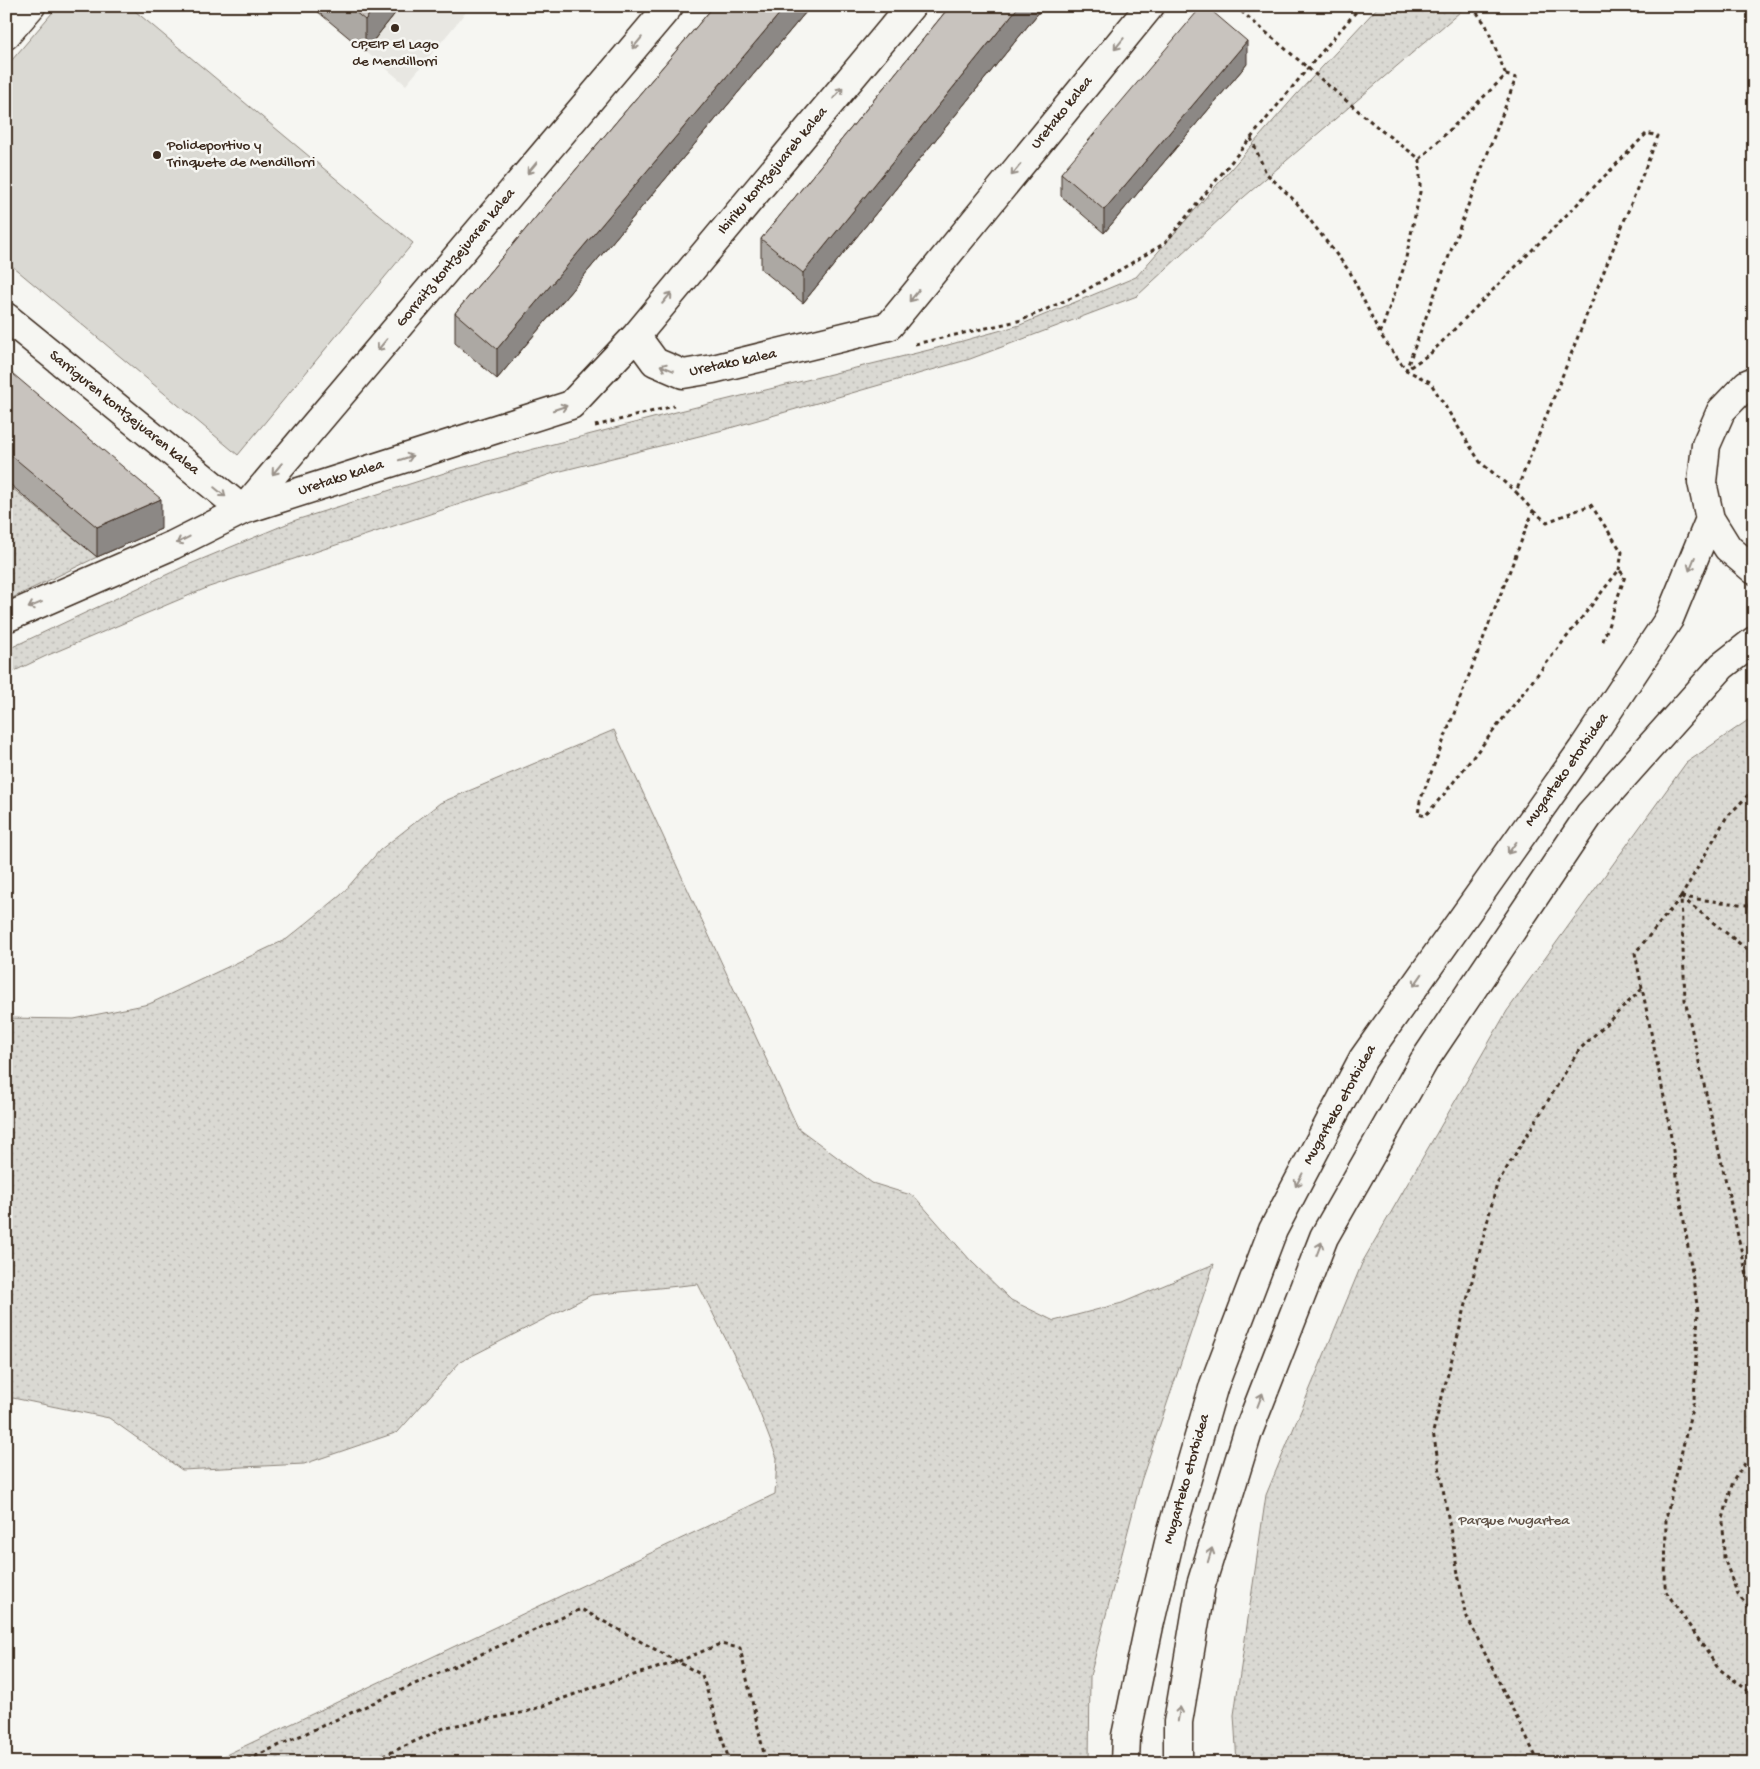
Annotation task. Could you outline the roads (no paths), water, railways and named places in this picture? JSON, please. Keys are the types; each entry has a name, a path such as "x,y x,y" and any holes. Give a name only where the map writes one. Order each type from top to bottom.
{"street":[{"path":"6,35 31,6"},
{"name":"Gorraitz kontzejuaren kalea","path":"243,510 669,6"},
{"name":"Ibiriku kontzejuareb kalea","path":"636,336 911,6"},
{"name":"Uretako kalea","path":"6,618 173,545 243,510 571,404 636,336 655,362 682,374 713,369 889,326 1150,6"},
{"name":"Sarriguren kontzejuaren kalea","path":"6,317 243,510"},
{"path":"1754,381 1747,384 1721,412 1706,445 1702,482 1710,519 1728,548 1754,570"},
{"name":"Mugarteko etorbidea","path":"1125,1763 1126,1736 1148,1626 1172,1530 1214,1385 1273,1230 1363,1059 1582,750 1669,619 1710,519"},
{"path":"1178,1763 1178,1722 1201,1585 1248,1432 1324,1238 1424,1061 1590,814 1722,666 1754,641"}],"place":[{"name":"CPEIP El Lago de Mendillorri","path":"395,28"},
{"name":"Polideportivo y Trinquete de Mendillorri","path":"157,155"}],"park label":[{"name":"Parque Mugartea","path":"1514,1521"}]}
